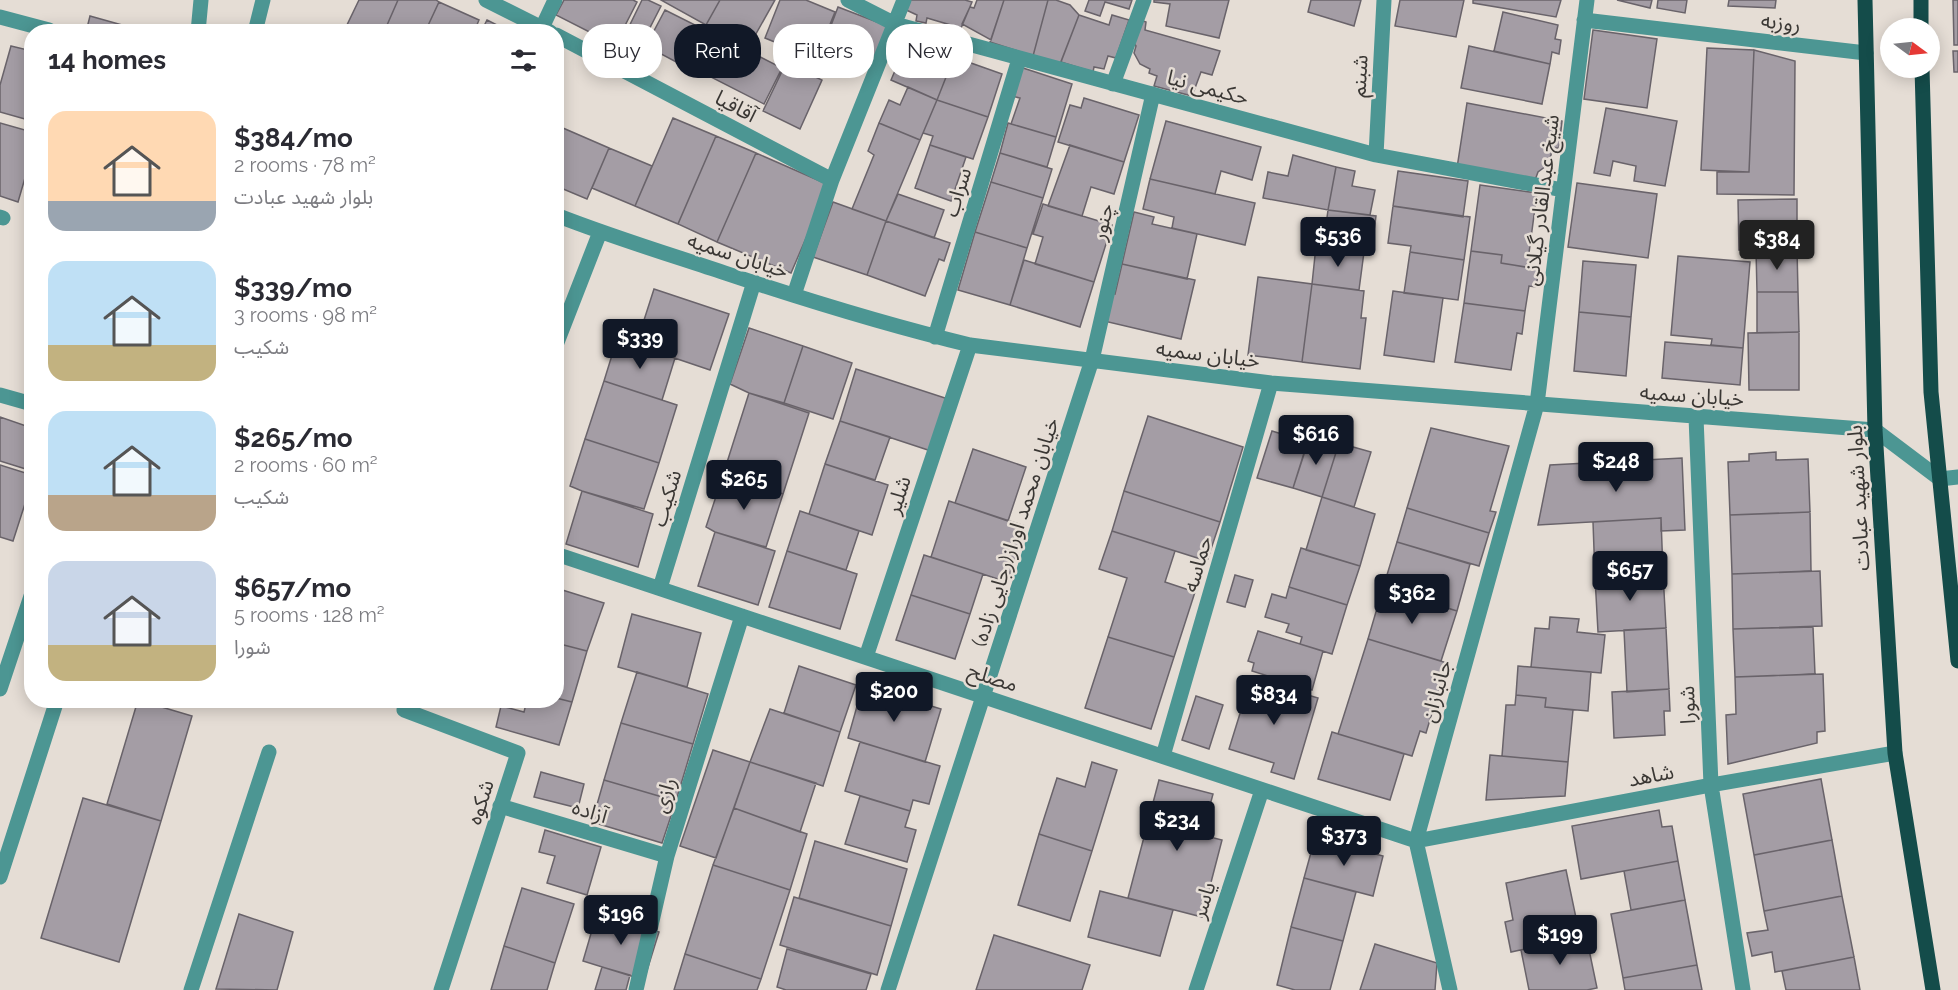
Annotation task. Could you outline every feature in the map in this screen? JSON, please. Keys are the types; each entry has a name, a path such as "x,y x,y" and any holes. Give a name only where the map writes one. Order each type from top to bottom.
{"main road":[{"name":"بلوار شهید عبادت","path":"1865,0 1875,430 1895,753 1933,990"},
{"path":"1921,0 1921,18"},
{"path":"1922,78 1931,392 1958,661"}],"street":[{"path":"199,24 201,0"},
{"path":"257,24 263,0"},
{"path":"486,0 532,24"},
{"path":"546,24 555,0"},
{"name":"حکیمی نیا","path":"848,0 895,24"},
{"path":"895,24 904,0"},
{"path":"1113,84 1144,0"},
{"name":"شبنم","path":"1376,155 1384,0"},
{"name":"شیخ عبدالقادر گیلانی","path":"1537,404 1587,0"},
{"path":"0,17 26,24"},
{"name":"روزبه","path":"1584,20 1866,53"},
{"name":"آقاقیا","path":"564,39 832,180"},
{"path":"794,295 832,180 886,46"},
{"name":"حکیمی نیا","path":"973,46 1376,155 1563,190"},
{"name":"سراب","path":"935,337 1019,59"},
{"name":"چنور","path":"1092,360 1153,94"},
{"name":"خیابان سمیه","path":"564,218 794,295 935,337 970,345 1271,383 1875,430"},
{"path":"564,324 600,232"},
{"name":"شکیب","path":"660,588 754,282"},
{"name":"شلیر","path":"866,657 970,345"},
{"name":"خیابان محمد اوراز(رجایی زاده)","path":"888,990 1092,360"},
{"name":"حماسه","path":"1163,756 1271,383"},
{"path":"0,394 24,402"},
{"name":"جانبازان","path":"1450,990 1416,841 1537,404"},
{"name":"شورا","path":"1696,417 1712,785 1743,990"},
{"path":"1875,430 1940,479 1958,477"},
{"name":"مصلح","path":"564,557 1416,841"},
{"name":"رازی","path":"636,990 667,856 742,616"},
{"path":"0,689 24,617"},
{"path":"0,878 54,708"},
{"name":"شکوه","path":"405,708 404,710 518,753 441,990"},
{"path":"191,990 269,752"},
{"name":"شاهد","path":"1416,841 1895,753"},
{"name":"یاسر","path":"1196,990 1262,790"},
{"name":"آزاده","path":"500,806 667,856"}],"building":[{"path":"359,0 398,0 388,24 347,24"},
{"path":"398,0 436,0 439,2 429,24 388,24"},
{"path":"564,0 633,0 637,2 626,24 582,24 582,28 556,15"},
{"path":"642,0 648,0 661,6 652,24 630,24"},
{"path":"661,0 720,0 707,24"},
{"path":"720,0 775,0 761,25 707,24"},
{"path":"780,0 806,0 835,12 830,24 773,24 773,41 765,38"},
{"path":"905,0 972,2 963,24 947,24 927,18 926,23 916,21 917,15 902,8"},
{"path":"977,0 1004,0 991,40 973,30 973,24 962,24 970,7 974,8"},
{"path":"1004,0 1048,0 1033,56 990,42"},
{"path":"1048,0 1070,5 1079,15 1060,64 1033,56"},
{"path":"1089,0 1132,0 1129,9 1105,2 1100,16 1085,11"},
{"path":"1154,0 1229,0 1219,38 1166,26 1170,4 1154,2"},
{"path":"1311,0 1361,0 1354,26 1308,12"},
{"path":"1400,0 1464,0 1456,37 1395,26"},
{"path":"1473,0 1561,0 1556,17 1473,3"},
{"path":"1617,0 1652,0 1650,8"},
{"path":"1658,0 1687,0 1685,13 1657,8"},
{"path":"1729,0 1776,0 1775,8 1728,6"},
{"path":"1953,0 1958,0 1958,45 1954,45"},
{"path":"439,2 479,20 477,24 429,24"},
{"path":"838,7 886,25 886,38 876,64 874,63 874,24 832,24"},
{"path":"665,10 693,24 674,24 674,61 662,54 662,24 658,24"},
{"path":"1503,12 1558,25 1555,39 1561,40 1559,54 1552,52 1550,64 1494,51"},
{"path":"1079,15 1109,25 1112,15 1129,20 1116,58 1108,56 1104,69 1094,67 1093,72 1061,62"},
{"path":"90,16 118,24 88,24"},
{"path":"1140,20 1146,22 1145,30 1220,51 1212,75 1201,72 1192,96 1154,86 1157,76 1149,73 1150,69 1140,64 1134,53 1136,46 1133,42"},
{"path":"1593,30 1657,39 1647,108 1584,99"},
{"path":"11,46 24,49 24,119 0,112 0,85"},
{"path":"1469,46 1550,64 1542,104 1461,88"},
{"path":"1707,48 1754,50 1749,172 1701,170"},
{"path":"1754,50 1795,61 1794,195 1717,194 1717,172 1749,172"},
{"path":"1953,51 1958,51 1958,72 1954,72"},
{"path":"761,57 773,63 773,78 777,78 764,104 713,78 761,78"},
{"path":"973,64 1002,74 988,117 937,100 946,78 973,78"},
{"path":"1020,67 1072,84 1056,137 1011,124 1020,98 1011,96"},
{"path":"779,78 818,78 822,80 800,129 763,111"},
{"path":"892,78 946,78 937,100 891,80"},
{"path":"908,87 937,100 920,140 879,123 889,100 900,105"},
{"path":"1084,98 1139,115 1124,162 1058,142 1070,105 1081,108"},
{"path":"937,100 988,117 973,159 930,145 933,136 923,133"},
{"path":"1467,103 1562,121 1559,148 1552,148 1546,166 1538,172 1534,183 1457,168"},
{"path":"1606,108 1677,121 1665,186 1634,181 1636,166 1613,161 1610,176 1594,173"},
{"path":"673,118 716,136 678,224 635,206"},
{"path":"1166,121 1261,147 1252,180 1221,171 1215,194 1150,179"},
{"path":"0,123 24,130 24,181 18,202 0,196"},
{"path":"879,123 920,140 886,221 852,209 874,155 868,151"},
{"path":"1008,123 1056,137 1047,167 1000,153"},
{"path":"564,128 609,148 587,199 564,189"},
{"path":"716,136 756,153 717,242 678,224"},
{"path":"930,145 966,157 951,201 915,188"},
{"path":"1070,145 1124,162 1114,194 1091,187 1082,216 1048,206"},
{"path":"609,148 652,166 635,206 592,188"},
{"path":"756,153 829,185 791,273 717,242"},
{"path":"1000,153 1052,169 1043,198 991,182"},
{"path":"1293,155 1336,167 1328,210 1263,198 1268,172 1288,176"},
{"path":"1336,167 1355,171 1352,186 1375,190 1370,215 1328,210"},
{"path":"1398,171 1468,181 1463,217 1393,206"},
{"path":"1150,179 1255,203 1245,245 1172,228 1174,217 1143,209"},
{"path":"991,182 1043,198 1027,248 975,232"},
{"path":"1577,183 1657,194 1648,258 1568,247"},
{"path":"1480,185 1537,193 1529,253 1533,254 1531,268 1501,263 1502,255 1471,251"},
{"path":"898,194 944,210 934,238 886,221"},
{"path":"1797,199 1797,249 1739,250 1738,200"},
{"path":"833,202 886,221 867,275 813,257"},
{"path":"1043,204 1112,225 1094,282 1035,264 1043,237 1033,234"},
{"path":"1393,206 1470,217 1464,260 1410,252 1411,246 1388,243"},
{"path":"1328,210 1376,216 1371,253 1323,247"},
{"path":"1134,212 1154,217 1152,224 1197,234 1187,279 1122,264"},
{"path":"886,221 950,243 944,261 939,259 925,296 867,275"},
{"path":"975,232 1027,248 1010,305 958,290"},
{"path":"1316,246 1364,252 1359,290 1312,284"},
{"path":"1797,249 1798,292 1757,292 1756,250"},
{"path":"1471,251 1502,255 1501,263 1539,269 1536,287 1529,286 1525,311 1464,303"},
{"path":"1410,252 1464,260 1458,300 1404,293"},
{"path":"1678,256 1750,262 1743,348 1711,345 1712,339 1671,335"},
{"path":"1024,260 1094,282 1080,327 1010,305"},
{"path":"1583,261 1636,265 1631,317 1579,312"},
{"path":"1122,264 1195,280 1181,339 1104,321 1111,293 1115,294"},
{"path":"1258,277 1312,284 1302,362 1248,355"},
{"path":"1312,284 1364,291 1361,318 1366,318 1360,369 1302,362"},
{"path":"654,289 729,314 710,370 636,345"},
{"path":"1393,291 1443,298 1434,362 1384,355"},
{"path":"1757,292 1798,292 1799,332 1757,333"},
{"path":"1464,303 1525,311 1522,334 1517,333 1511,370 1455,362"},
{"path":"1579,312 1631,317 1626,376 1574,371"},
{"path":"749,328 803,346 784,403 749,393 730,384"},
{"path":"1799,332 1799,390 1749,390 1748,333"},
{"path":"617,339 675,358 662,400 604,381"},
{"path":"1665,342 1743,348 1740,385 1662,378"},
{"path":"803,346 852,363 833,419 784,403"},
{"path":"856,369 948,399 931,451 840,421"},
{"path":"604,381 677,405 659,463 585,439"},
{"path":"749,393 809,413 783,494 723,475"},
{"path":"1148,416 1243,447 1220,522 1124,491"},
{"path":"0,417 24,425 24,468 0,461"},
{"path":"840,421 890,437 875,480 825,464"},
{"path":"1431,428 1509,446 1490,511 1496,512 1489,533 1407,508"},
{"path":"1272,431 1308,442 1293,488 1257,478"},
{"path":"1310,434 1339,443 1322,497 1293,488"},
{"path":"585,439 659,463 644,509 570,486"},
{"path":"1339,443 1371,452 1354,507 1322,497"},
{"path":"973,449 1026,467 1008,521 955,503"},
{"path":"1776,452 1776,460 1808,459 1810,512 1730,515 1728,462 1749,461 1749,454"},
{"path":"1682,458 1685,530 1661,531 1661,518 1538,525 1550,465"},
{"path":"825,464 888,485 872,535 809,514"},
{"path":"0,465 24,472 24,507 13,541 0,537"},
{"path":"723,475 783,494 766,547 715,532 706,527"},
{"path":"582,491 653,514 638,567 566,544"},
{"path":"1124,491 1220,522 1207,561 1112,531"},
{"path":"1322,497 1375,514 1360,566 1306,550"},
{"path":"949,501 1025,526 1007,582 931,557"},
{"path":"1407,508 1489,533 1479,566 1397,542"},
{"path":"800,511 859,531 846,570 787,551"},
{"path":"1810,512 1811,571 1732,574 1730,515"},
{"path":"1661,518 1663,573 1595,577 1593,522"},
{"path":"1112,531 1175,551 1165,582 1195,592 1174,657 1108,637 1127,578 1099,569"},
{"path":"715,532 775,551 758,605 698,586"},
{"path":"1397,542 1470,564 1457,611 1383,588"},
{"path":"1301,548 1360,566 1347,605 1289,587"},
{"path":"787,551 857,574 840,629 769,607"},
{"path":"924,555 983,574 970,614 911,595"},
{"path":"1820,571 1822,626 1733,629 1732,574"},
{"path":"1663,573 1666,628 1598,632 1595,577"},
{"path":"1235,575 1253,580 1245,607 1227,602"},
{"path":"1289,587 1347,605 1332,654 1300,644 1302,637 1286,632 1289,624 1265,617 1272,594 1286,598"},
{"path":"1383,588 1457,611 1441,661 1368,639"},
{"path":"564,590 604,603 587,651 564,645"},
{"path":"911,595 970,614 955,659 896,640"},
{"path":"632,614 701,633 687,687 618,667"},
{"path":"1550,617 1579,619 1577,632 1605,635 1601,673 1531,667 1535,628 1549,629"},
{"path":"1813,627 1815,674 1735,677 1733,629"},
{"path":"1666,628 1669,689 1627,692 1624,630"},
{"path":"1258,631 1323,651 1312,690 1252,671 1254,663 1248,661"},
{"path":"1108,637 1174,657 1151,729 1085,708"},
{"path":"1368,639 1447,663 1426,733 1420,731 1412,756 1338,734"},
{"path":"564,645 587,651 572,702 564,700"},
{"path":"799,666 856,685 840,732 784,713"},
{"path":"1518,666 1591,672 1588,711 1545,707 1546,698 1516,695"},
{"path":"637,672 708,694 693,744 621,723"},
{"path":"1823,674 1825,731 1817,732 1817,743 1728,764 1726,715 1736,714 1735,677"},
{"path":"1251,678 1318,698 1294,779 1271,772 1274,763 1229,749"},
{"path":"863,685 941,709 925,762 848,738"},
{"path":"1669,689 1670,711 1664,711 1665,735 1614,738 1612,692"},
{"path":"1516,695 1546,698 1545,707 1573,710 1568,762 1502,756 1506,705 1515,705"},
{"path":"1196,696 1223,705 1209,749 1182,740"},
{"path":"564,700 572,702 559,745 496,727 501,708 524,712 525,708 564,708"},
{"path":"136,708 165,708 192,716 161,821 107,804"},
{"path":"770,709 840,732 823,786 750,762"},
{"path":"621,723 693,744 676,801 604,780"},
{"path":"1332,732 1404,754 1390,800 1318,779"},
{"path":"860,742 940,766 929,804 913,800 910,811 845,791"},
{"path":"713,750 750,762 716,858 680,846"},
{"path":"1490,755 1568,762 1565,796 1486,800"},
{"path":"750,762 816,783 800,832 734,808"},
{"path":"1092,762 1117,770 1092,851 1039,834 1057,778 1085,787"},
{"path":"541,772 584,784 578,808 534,797"},
{"path":"1821,779 1832,840 1754,855 1743,794"},
{"path":"604,780 676,801 662,843 592,822"},
{"path":"1159,780 1213,794 1202,835 1222,840 1202,917 1128,898"},
{"path":"860,796 910,811 905,827 916,830 907,862 845,844"},
{"path":"83,798 161,821 119,962 41,938"},
{"path":"734,808 807,834 790,890 713,865"},
{"path":"1659,810 1662,827 1672,826 1678,861 1581,879 1572,826"},
{"path":"545,830 601,847 587,895 547,883 555,856 539,852"},
{"path":"1039,834 1092,851 1070,921 1018,905"},
{"path":"1315,838 1383,856 1373,896 1304,878"},
{"path":"1832,840 1842,896 1764,911 1754,855"},
{"path":"815,841 907,869 891,926 799,898"},
{"path":"1678,861 1685,900 1631,910 1624,871"},
{"path":"713,865 790,890 761,979 685,954"},
{"path":"1566,870 1580,937 1511,952 1505,922 1513,920 1506,883"},
{"path":"1304,878 1356,892 1343,941 1291,927"},
{"path":"522,888 574,904 555,963 504,946"},
{"path":"1100,891 1173,910 1160,956 1088,937"},
{"path":"1842,896 1854,957 1775,972 1772,952 1752,956 1747,933 1768,930 1764,911"},
{"path":"794,897 891,926 877,975 780,945"},
{"path":"1685,900 1697,965 1623,978 1611,914"},
{"path":"597,913 659,932 644,980 583,961"},
{"path":"239,914 293,932 277,990 216,989"},
{"path":"1291,927 1343,941 1330,990 1295,990 1277,985"},
{"path":"994,935 1090,965 1082,990 976,990"},
{"path":"1586,935 1597,988 1529,990 1521,950"},
{"path":"1375,944 1437,963 1435,990 1360,990"},
{"path":"504,946 555,963 547,990 491,990"},
{"path":"787,949 871,974 866,990 786,990 777,987"},
{"path":"685,954 761,979 757,990 674,990"},
{"path":"1854,957 1860,990 1786,990 1782,971"},
{"path":"1697,965 1702,990 1625,990 1623,978"},
{"path":"602,967 630,975 626,990 595,990"}]}
